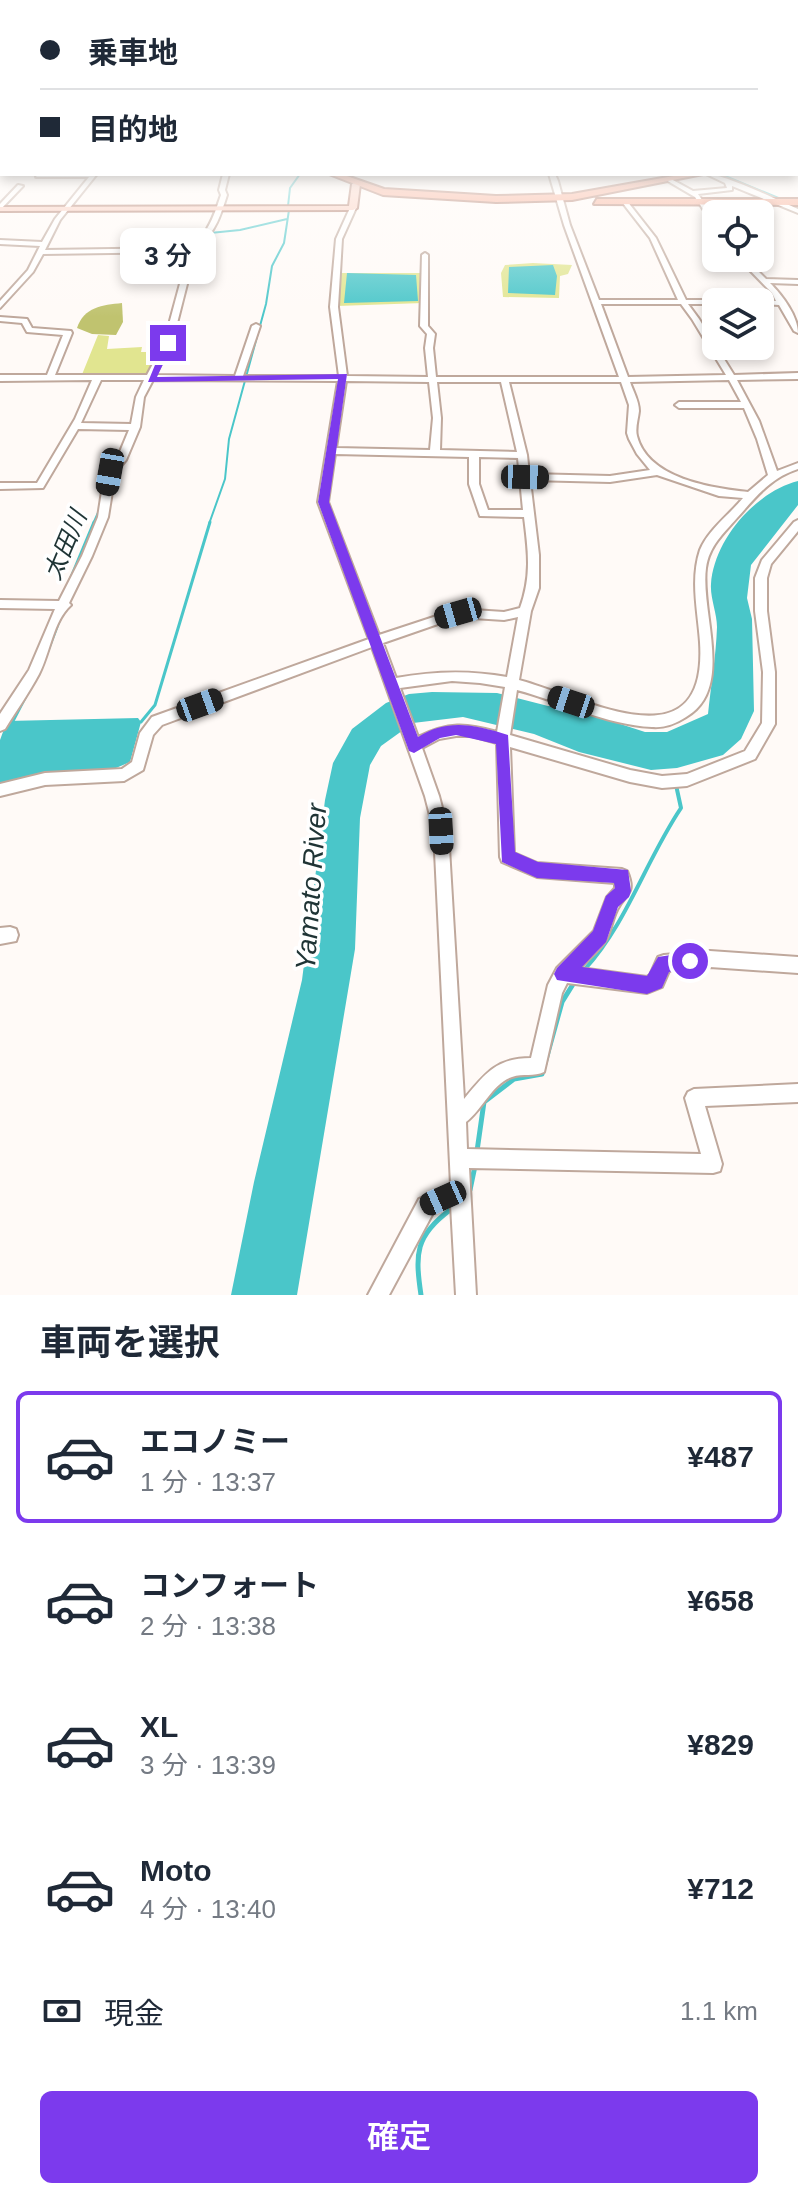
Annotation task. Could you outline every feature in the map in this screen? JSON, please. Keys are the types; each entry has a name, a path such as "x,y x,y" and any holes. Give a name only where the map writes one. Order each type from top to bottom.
{"highway":[{"path":"446,196 702,202"},
{"path":"559,200 579,196"}],"main road":[{"path":"0,208 353,208 355,196"}],"street":[{"path":"0,306 31,271 41,248 75,196"},
{"path":"0,242 41,248 165,250 198,246 213,227 222,196"},
{"path":"559,196 636,413 632,436 651,467 719,493 747,495"},
{"path":"696,196 702,202"},
{"path":"625,202 653,238 683,302 696,316 733,378 764,439 773,475"},
{"path":"786,202 798,211"},
{"path":"353,208 339,239 334,307 343,376 323,502 393,686 441,831 466,1295"},
{"path":"0,725 34,672 103,517 110,472 121,460 135,427 140,397 168,343 185,280 201,261 198,246"},
{"path":"425,255 424,326 431,334 429,348 437,418 435,451"},
{"path":"756,272 766,281 798,331"},
{"path":"766,281 798,282"},
{"path":"597,302 702,302"},
{"path":"774,303 781,303"},
{"path":"0,319 24,321 30,330 68,333 50,378"},
{"path":"238,379 256,326"},
{"path":"0,378 798,376"},
{"path":"458,1117 472,1108 481,1092 509,1068 538,1066 554,991 563,974 600,936 612,902 623,891 622,876 537,870 507,857 503,738 525,611 533,588 534,555 522,455 504,378"},
{"path":"0,486 40,486 75,426 97,379"},
{"path":"679,405 747,405"},
{"path":"75,426 135,427"},
{"path":"330,451 522,455"},
{"path":"475,453 472,466 476,494 484,514 530,513"},
{"path":"393,686 429,675 465,675 514,685 643,721 671,720 702,694 707,633 701,569 705,549 740,508 747,495 773,475 798,466"},
{"path":"525,477 610,479 658,472"},
{"path":"413,743 437,732 456,729 503,738 630,776 662,782 687,780 750,755 768,724 769,672 761,611 761,578 766,563 798,524"},
{"path":"0,604 65,605"},
{"path":"0,790 45,779 124,775 138,766 147,733 157,721 458,613 504,616 525,611"},
{"path":"563,974 647,985 656,981 664,963 710,959 798,965"},
{"path":"459,1158 713,1164 694,1098 798,1093"},
{"path":"378,1295 426,1206 460,1191"}],"green space":[{"path":"505,265 572,265 568,274 560,276 559,298 503,297 501,273"},
{"path":"340,273 423,273 423,303 337,306"},
{"path":"122,303 123,322 116,335 92,334 77,328 89,311"},
{"path":"98,335 109,336 107,349 142,347 141,352 162,352 150,378 81,377"}],"water":[{"path":"553,265 557,276 555,295 508,293 509,267"},
{"path":"347,273 416,275 418,301 344,303"},
{"path":"798,481 798,505 751,565 747,598 752,619 754,711 741,739 723,755 677,768 651,770 579,752 534,734 463,717 413,723 381,746 370,765 360,818 355,949 297,1295 231,1295 254,1182 302,980 325,800 333,763 352,729 386,703 409,694 432,692 497,693 548,706 565,706 645,732 667,732 708,714 717,627 711,584 720,551 752,507 782,487"},
{"path":"138,718 141,722 130,762 116,768 49,773 0,786 0,740 7,721"}],"waterway":[{"path":"288,206 289,196"},
{"path":"770,196 798,208"},
{"path":"209,524 225,479 229,439 266,304 272,266 284,243 289,210"},
{"path":"210,233 240,230 287,219"},
{"name":"太田川","path":"192,268 198,261 196,246"},
{"name":"太田川","path":"124,442 132,419"},
{"name":"太田川","path":"93,524 100,508"},
{"name":"太田川","path":"69,582 94,522"},
{"path":"141,722 155,705 210,522"},
{"name":"太田川","path":"44,661 63,611"},
{"name":"太田川","path":"13,721 26,696"},
{"path":"585,969 625,912 681,808 676,785"},
{"path":"477,1151 484,1102 514,1079 542,1074 562,1002 575,981"},
{"path":"470,1190 475,1166"},
{"path":"421,1295 418,1268 420,1247 430,1228 450,1210"}],"route":[{"path":"168,343 151,380 343,376 323,502 414,746 437,732 456,729 472,730 503,740 507,857 537,870 622,876 623,891 612,902 600,936 563,974 647,985 656,981 664,963 690,961"}],"water label":[{"name":"Yamato River","path":"311,887"}]}
